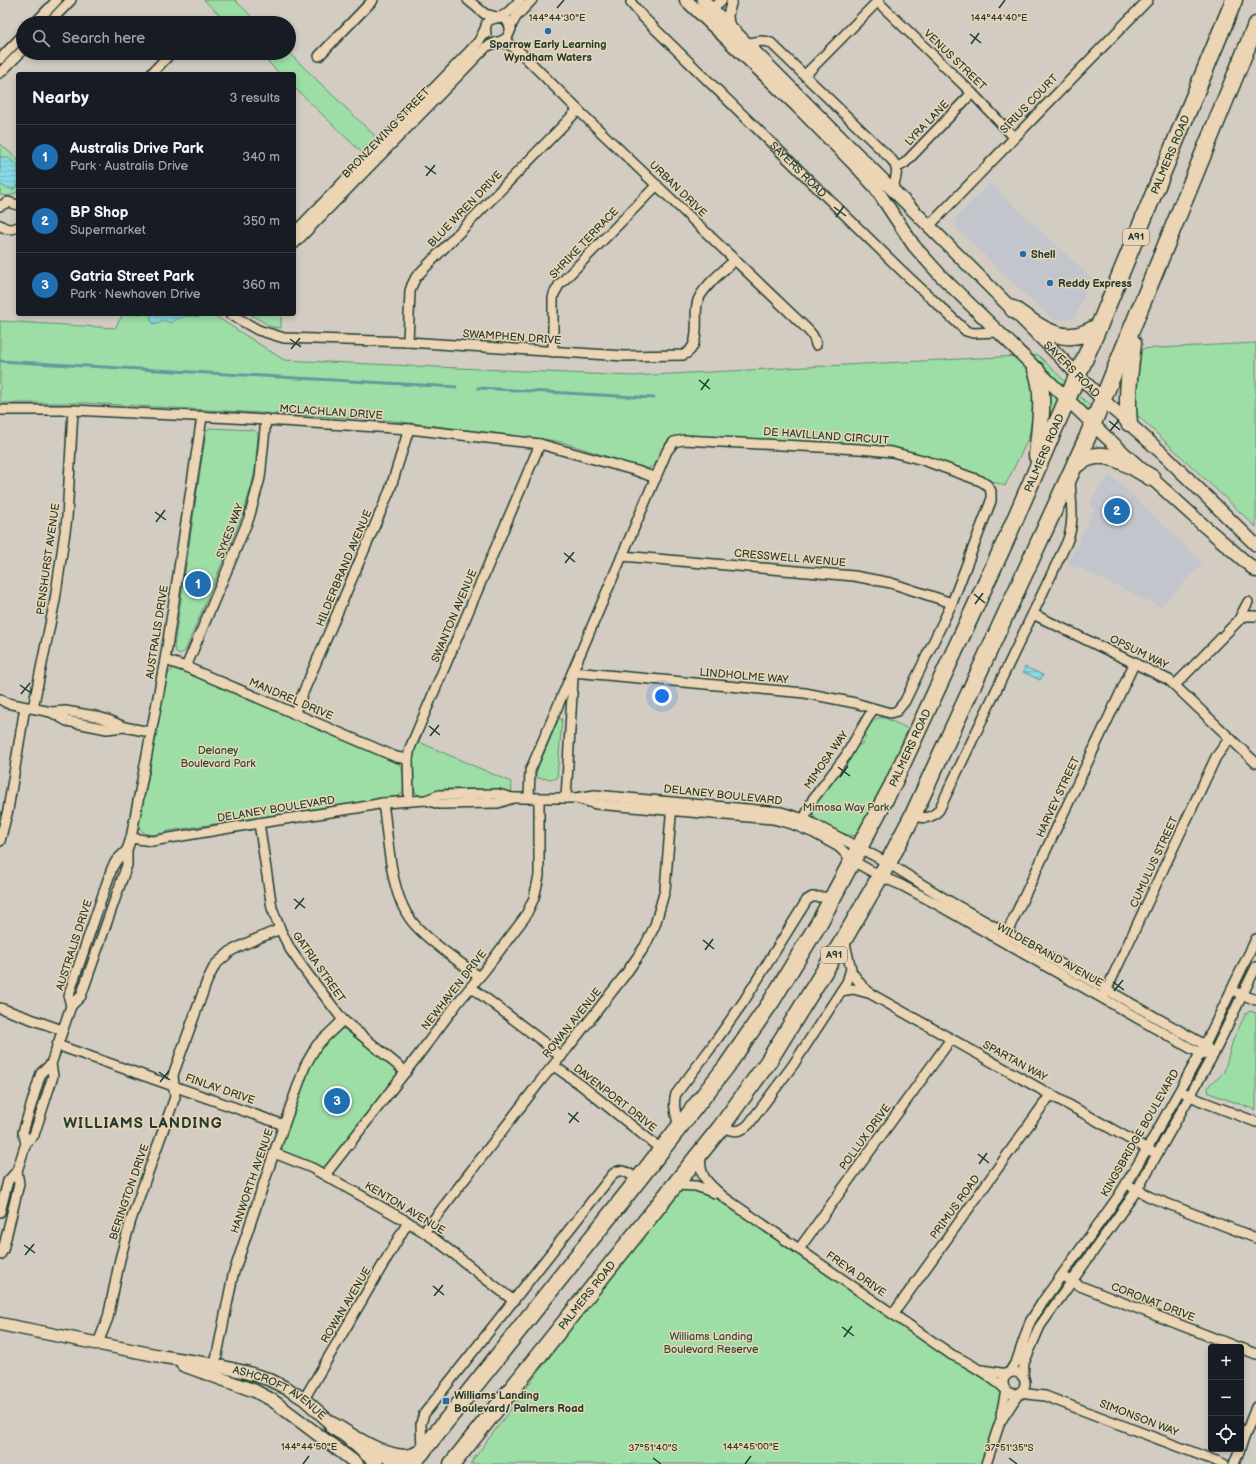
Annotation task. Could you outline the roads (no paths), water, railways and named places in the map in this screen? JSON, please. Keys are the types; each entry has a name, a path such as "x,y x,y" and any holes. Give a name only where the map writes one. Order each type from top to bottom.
{"highway":[{"name":"PALMERS ROAD","path":"417,1458 662,1150 726,1067 771,1002 802,953 857,854 895,779 1006,540 1099,326 1234,0"},
{"name":"PALMERS ROAD","path":"452,1464 721,1127 768,1062 844,939 884,869 913,815 1093,424 1256,26"},
{"path":"1013,309 1045,330 1059,334 1072,336 1085,334 1099,326"},
{"path":"1129,423 1127,407 1135,324"},
{"path":"1036,370 1039,377 1041,390 1036,468"},
{"path":"1072,470 1089,457 1099,455 1118,459 1152,478"},
{"path":"333,1426 385,1454 407,1458 417,1458"},
{"path":"467,1464 481,1428"}],"main road":[{"name":"SAYERS ROAD","path":"686,0 728,26 893,188 1103,400 1163,454 1256,545"},
{"name":"SAYERS ROAD","path":"703,0 708,13 875,187 919,251 940,276 1067,400 1256,571"},
{"name":"ASHCROFT AVENUE","path":"0,1324 165,1357 215,1365 268,1379 304,1399 377,1464"},
{"name":"ASHCROFT AVENUE","path":"165,1357 200,1372 255,1391 272,1400 357,1464"}],"street":[{"path":"42,16 57,0"},
{"path":"56,16 71,0"},
{"path":"319,56 373,0"},
{"path":"485,29 490,20 507,13 520,0"},
{"path":"470,2 483,20 488,38 500,42 508,37 510,28 516,17 532,0"},
{"name":"SAYERS ROAD","path":"631,0 631,4 649,23 896,264 966,330 973,333 997,332"},
{"path":"708,13 722,0"},
{"path":"728,26 728,15 732,0"},
{"name":"SIRIUS COURT","path":"929,226 1148,0"},
{"path":"805,75 878,1"},
{"name":"VENUS STREET","path":"878,1 972,93 1014,137"},
{"path":"470,2 485,14 506,20 510,28"},
{"name":"URBAN DRIVE","path":"510,28 520,52"},
{"name":"BRONZEWING STREET","path":"296,231 466,55 479,41 485,29"},
{"path":"746,44 761,41 771,43 805,75 895,164 897,173 893,188"},
{"path":"0,59 16,42"},
{"name":"URBAN DRIVE","path":"500,42 510,45 520,52 578,110 805,327 813,336 816,346"},
{"name":"BRONZEWING STREET","path":"296,242 486,47 500,42"},
{"path":"0,74 16,57"},
{"path":"153,72 164,60"},
{"name":"LYRA LANE","path":"896,168 905,163 972,93"},
{"name":"BLUE WREN DRIVE","path":"408,342 410,291 416,277 578,110"},
{"name":"SHRIKE TERRACE","path":"553,352 554,294 559,285 657,186"},
{"path":"1,204 8,202 16,203"},
{"name":"SWAMPHEN DRIVE","path":"234,316 258,330 284,338 408,342 648,357 687,354 694,345 696,308 699,298 705,289 735,260"},
{"name":"MCLACHLAN DRIVE","path":"0,410 73,410 266,419 409,430 540,444 637,471 656,478"},
{"name":"PENSHURST AVENUE","path":"0,841 2,823 55,600 67,518 73,410"},
{"name":"AUSTRALIS DRIVE","path":"0,1212 8,1181 17,1171 26,1143 34,1135 53,1076 51,1064 62,1030 71,1006 81,996 127,865 126,850 131,838 150,732 165,660 202,417"},
{"name":"SYKES WAY","path":"186,667 249,518 260,478 266,419"},
{"name":"HILDERBRAND AVENUE","path":"294,714 390,490 409,430"},
{"name":"DE HAVILLAND CIRCUIT","path":"529,798 530,771 669,447 674,442 683,440 878,450 923,460 981,481 990,488 992,498 952,603 906,701"},
{"name":"SWANTON AVENUE","path":"408,801 408,759 410,748 540,444"},
{"name":"PALMERS ROAD","path":"913,815 922,818 934,816 939,810 1068,542 1071,532 1072,470"},
{"name":"CRESSWELL AVENUE","path":"622,556 854,576 891,583 952,603"},
{"path":"1237,622 1248,602"},
{"name":"OPSUM WAY","path":"1033,614 1163,676 1175,685 1256,763"},
{"path":"1175,685 1237,622 1245,616 1256,616"},
{"name":"MANDREL DRIVE","path":"165,660 186,667 396,757 408,759"},
{"name":"HARVEY STREET","path":"1005,938 1135,662"},
{"name":"DE HAVILLAND CIRCUIT","path":"566,798 573,672"},
{"name":"LINDHOLME WAY","path":"573,672 805,693 855,703 884,712 894,713 901,708 906,701"},
{"path":"2,702 51,712 67,721 107,729 124,727 150,732"},
{"path":"556,709 571,711"},
{"name":"MIMOSA WAY","path":"802,823 813,799 845,757 873,709"},
{"name":"CUMULUS STREET","path":"1105,995 1216,757 1230,738"},
{"name":"DELANEY BOULEVARD","path":"131,838 152,841 383,803 426,800 439,804 498,803 513,798 576,798 595,795 774,810 802,823 857,854"},
{"name":"NEWHAVEN DRIVE","path":"325,1175 406,1072 459,1001 519,927 530,909 539,876 539,798"},
{"name":"DELANEY BOULEVARD","path":"576,798 593,804 764,818 802,823 839,847 857,854"},
{"name":"ROWAN AVENUE","path":"424,1232 633,964 650,936 659,912 666,885 672,801"},
{"path":"383,803 393,879 401,902 414,924 432,942 479,977"},
{"name":"GATRIA STREET","path":"259,823 272,908 280,929 297,960 343,1020 406,1072"},
{"name":"WILDEBRAND AVENUE","path":"857,854 1213,1055"},
{"name":"WILDEBRAND AVENUE","path":"857,854 884,869 901,885 935,898"},
{"path":"679,1128 674,1101 676,1094 744,1001 807,900 812,897 833,897"},
{"name":"BERINGTON DRIVE","path":"104,1345 124,1241 174,1098 173,1075 205,985 215,966 225,955 237,947 280,929"},
{"path":"721,1127 740,1131 749,1124 793,1064 841,991 851,971 844,939"},
{"name":"KINGSBRIDGE BOULEVARD","path":"1008,1374 1017,1360 1030,1322 1061,1274 1127,1183 1147,1149 1203,1049 1256,939"},
{"path":"1000,1422 1019,1393 1024,1388 1024,1362 1040,1326 1137,1190 1213,1055 1256,967"},
{"name":"SPARTAN WAY","path":"851,971 862,986 871,994 1157,1154"},
{"path":"471,987 561,1057"},
{"name":"SPARTAN WAY","path":"841,991 853,989 871,994"},
{"path":"1232,990 1256,1000"},
{"path":"0,1008 62,1030"},
{"name":"HANWORTH AVENUE","path":"215,1365 233,1275 274,1153 309,1057 321,1040 343,1020"},
{"name":"POLLUX DRIVE","path":"799,1249 951,1038"},
{"name":"FINLAY DRIVE","path":"57,1045 284,1125"},
{"name":"DAVENPORT DRIVE","path":"554,1066 581,1085 662,1150"},
{"path":"1180,1090 1190,1096 1256,1122"},
{"name":"PRIMUS ROAD","path":"893,1314 1050,1094"},
{"name":"FREYA DRIVE","path":"702,1151 700,1166 703,1177 725,1198 952,1356 975,1368 1004,1389"},
{"name":"KENTON AVENUE","path":"274,1153 325,1175 408,1222 436,1240 514,1301"},
{"path":"417,1458 421,1423 424,1414 613,1174 616,1171 621,1170 638,1180"},
{"name":"AUSTRALIS DRIVE","path":"0,1255 3,1250 19,1184 17,1171"},
{"path":"1127,1183 1150,1197 1256,1238"},
{"name":"FREYA DRIVE","path":"675,1185 685,1185 705,1189 725,1198"},
{"path":"1105,1214 1115,1222"},
{"name":"ROWAN AVENUE","path":"304,1399 408,1222"},
{"name":"CORONAT DRIVE","path":"1061,1274 1071,1282 1087,1289 1229,1344"},
{"path":"1244,1349 1256,1354"},
{"name":"FREYA DRIVE","path":"975,1368 1008,1374"},
{"path":"986,1464 1000,1422 1004,1389 1003,1379 1008,1374 1016,1372 1024,1378"},
{"name":"SIMONSON WAY","path":"1024,1378 1045,1396"},
{"path":"1004,1389 1013,1394 1019,1393"},
{"name":"SIMONSON WAY","path":"1019,1393 1045,1396 1224,1464"},
{"path":"1244,1438 1256,1407"},
{"path":"1234,1464 1239,1452"}],"water":[{"path":"0,157 7,157 16,164 16,187 13,190 0,185"},
{"path":"151,316 191,316 177,319 170,323 164,320 154,324 150,320"},
{"path":"1025,667 1043,675 1040,680 1023,672"}],"waterway":[{"path":"0,361 456,387"},
{"path":"478,388 654,398"}],"place":[{"name":"Sparrow Early Learning Wyndham Waters","path":"548,31"},
{"name":"Shell","path":"1023,254"},
{"name":"Reddy Express","path":"1050,283"},
{"name":"BP Shop","path":"1117,511"},
{"name":"Australis Drive Park","path":"198,584"},
{"name":"Gatria Street Park","path":"337,1101"},
{"name":"Williams Landing Boulevard/ Palmers Road","path":"446,1401"}],"district":[{"name":"WILLIAMS LANDING","path":"143,1123"}],"park label":[{"name":"Delaney Boulevard Park","path":"218,756"},
{"name":"Mimosa Way Park","path":"846,807"},
{"name":"Williams Landing Boulevard Reserve","path":"711,1342"}]}
